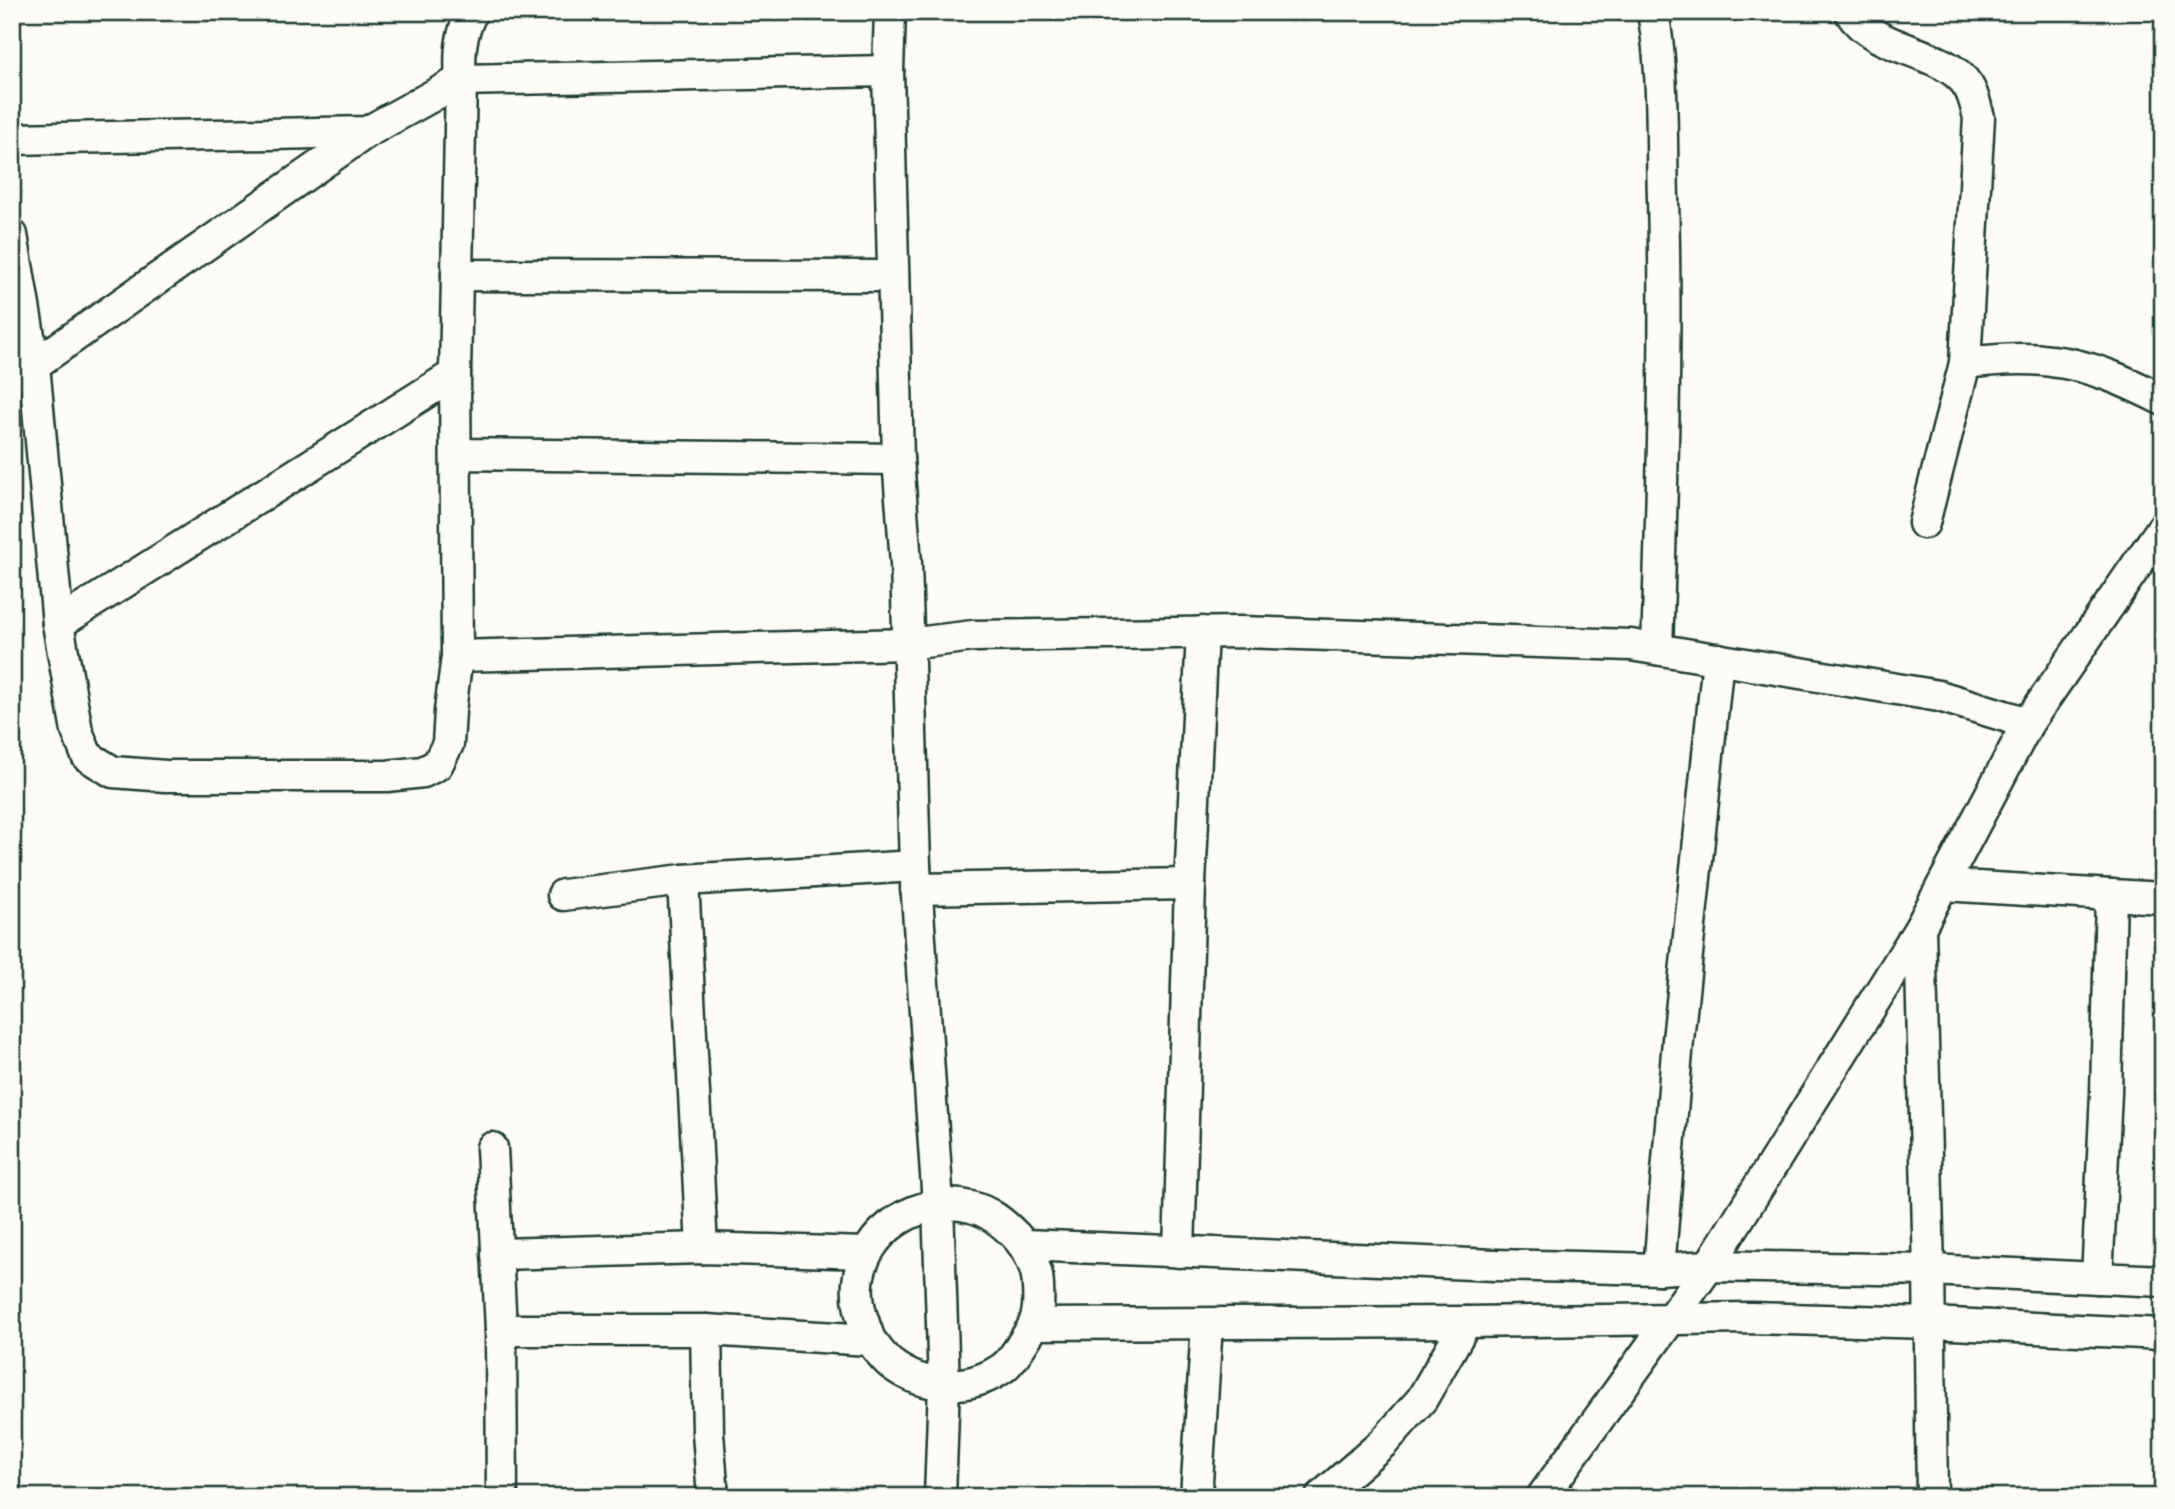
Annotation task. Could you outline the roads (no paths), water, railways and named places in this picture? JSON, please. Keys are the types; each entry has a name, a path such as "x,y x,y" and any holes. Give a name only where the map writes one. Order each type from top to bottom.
{"street":[{"path":"12,235 23,370 58,624 77,731 87,756 113,772 166,776 387,776 423,772 437,765 448,744 457,656 455,374 461,80 458,53 472,12"},
{"path":"890,12 888,71 898,459 906,562 916,878 938,1204 944,1385 940,1497"},
{"path":"1653,12 1661,108 1665,276 1657,649"},
{"path":"1850,12 1855,21 1885,41 1946,66 1968,86 1979,117 1965,363 1924,523"},
{"path":"23,370 367,132 461,80 888,71"},
{"path":"12,139 367,132"},
{"path":"457,275 893,276"},
{"path":"1965,363 2012,359 2053,361 2098,371 2163,400"},
{"path":"58,624 455,374"},
{"path":"457,454 898,459"},
{"path":"1542,1497 1709,1266 1920,928 2028,723 2163,527"},
{"path":"1179,1252 1189,884 1202,632"},
{"path":"457,656 908,644 973,636 1202,632 1455,637 1631,645 1939,696 2028,723"},
{"path":"1659,1269 1678,1040 1718,659"},
{"path":"563,895 683,880 916,878 1189,884"},
{"path":"683,880 702,1248"},
{"path":"1943,885 2163,898"},
{"path":"2096,1278 2106,1093 2111,895"},
{"path":"1920,928 1932,1497"},
{"path":"492,1148 501,1330 502,1497"},
{"path":"938,1204 972,1207 1002,1221 1025,1245 1038,1276 1039,1309 1035,1324 1006,1366 976,1382 944,1385 914,1378 889,1363 870,1339 859,1312 858,1282 866,1253 885,1229 909,1212 938,1204"},
{"path":"1025,1245 1495,1265 1659,1269 1709,1266 1929,1270 2163,1281"},
{"path":"497,1254 702,1248 866,1253"},
{"path":"1035,1324 1673,1318 1930,1322 2163,1335"},
{"path":"1321,1497 1383,1443 1422,1399 1466,1322"},
{"path":"1196,1497 1207,1324"},
{"path":"501,1330 706,1330 870,1339"},
{"path":"706,1330 708,1433 713,1497"}]}
